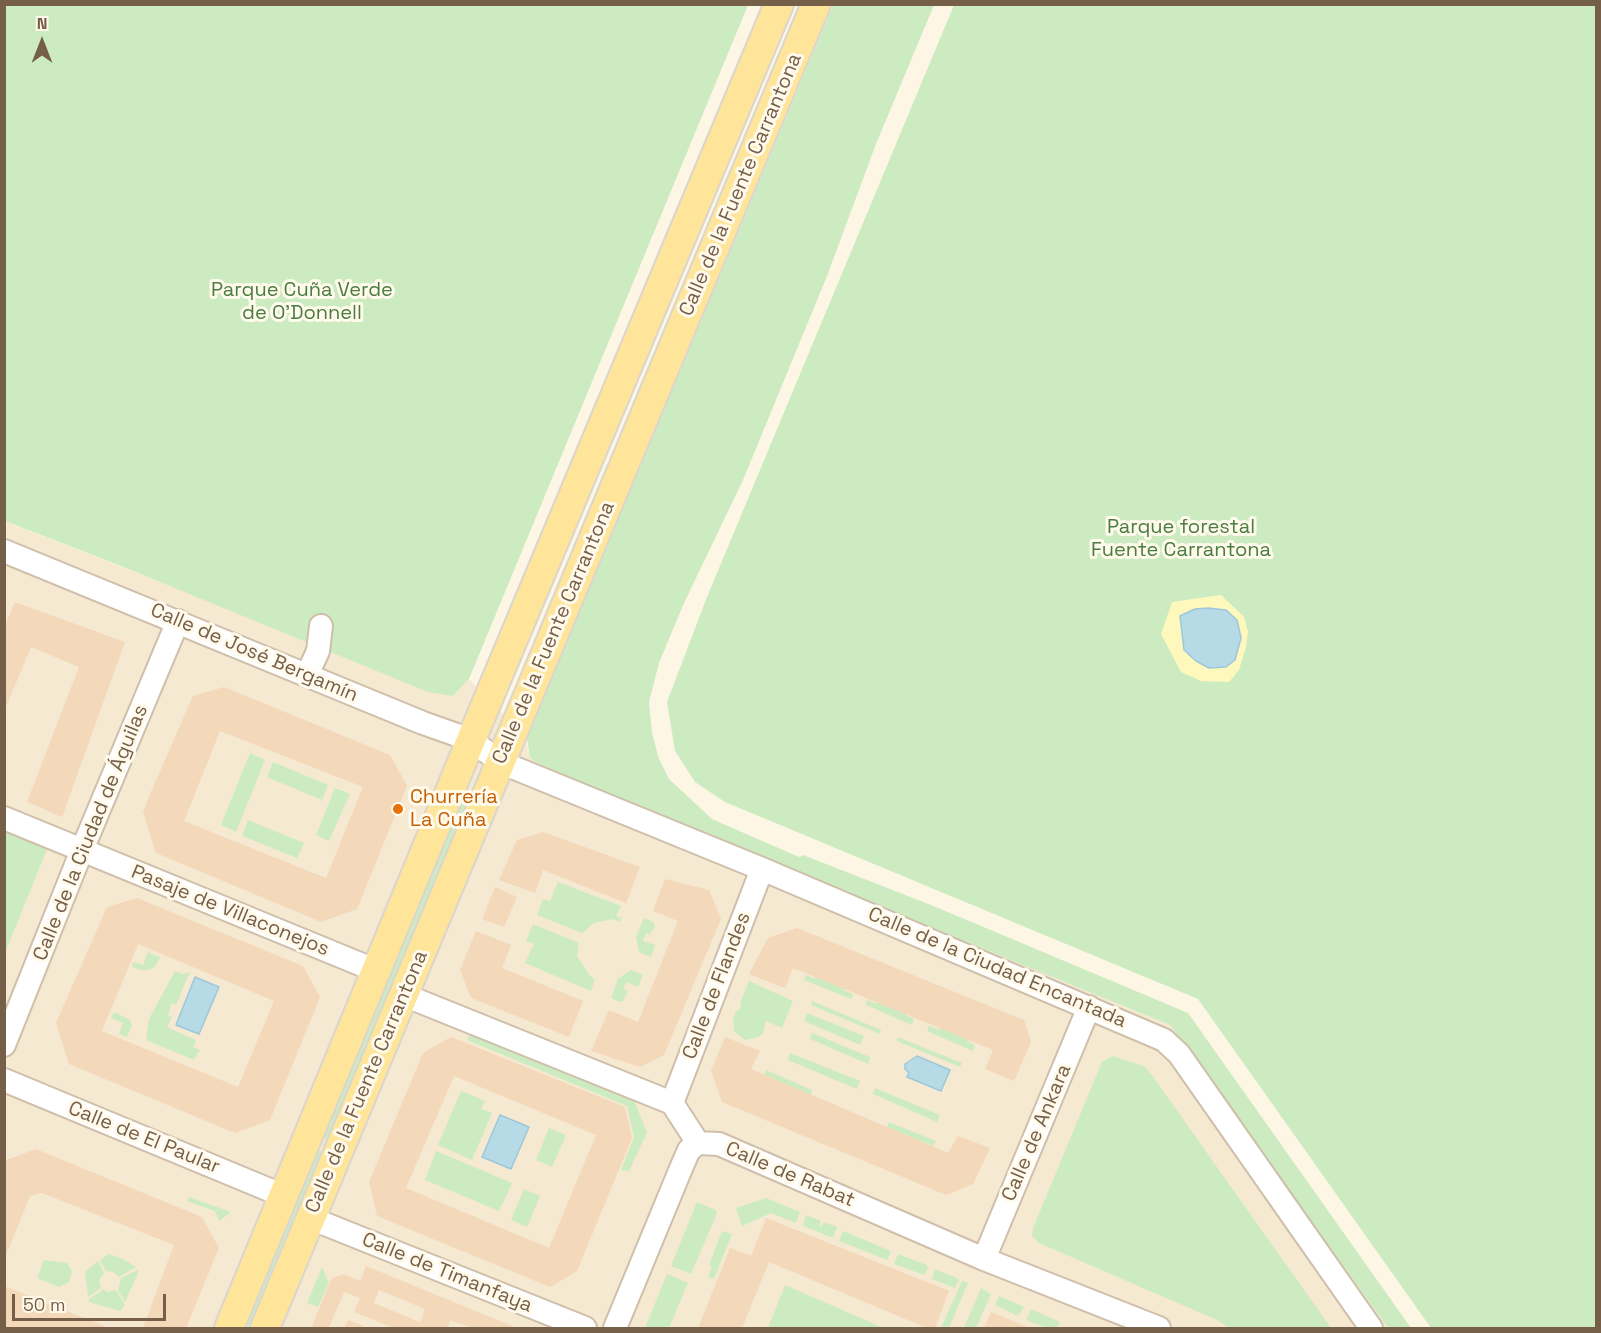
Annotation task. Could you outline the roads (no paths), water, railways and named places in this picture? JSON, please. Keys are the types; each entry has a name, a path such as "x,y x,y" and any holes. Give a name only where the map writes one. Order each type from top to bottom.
{"main road":[{"name":"Calle de la Fuente Carrantona","path":"229,1329 471,741 779,4"},
{"name":"Calle de la Fuente Carrantona","path":"265,1329 816,4"}],"street":[{"name":"Calle de José Bergamín","path":"4,551 471,741 500,762"},
{"name":"Calle de la Ciudad de Águilas","path":"4,1045 82,850 178,621"},
{"path":"307,675 320,645 321,626"},
{"name":"Calle de la Ciudad Encantada","path":"500,762 762,869 1164,1040 1179,1054 1371,1329"},
{"name":"Pasaje de Villaconejos","path":"4,818 377,971"},
{"name":"Calle de Flandes","path":"672,1103 762,869"},
{"path":"404,995 672,1103"},
{"name":"Calle de Ankara","path":"984,1259 1089,1007"},
{"name":"Calle de El Paular","path":"4,1080 284,1196"},
{"name":"Calle de Rabat","path":"672,1103 698,1143 719,1144 984,1259 1158,1329"},
{"path":"615,1329 682,1166 690,1150 698,1143"},
{"name":"Calle de Timanfaya","path":"310,1218 585,1329"}],"water":[{"path":"1195,609 1226,610 1237,620 1241,638 1235,660 1226,667 1209,668 1196,661 1184,650 1180,616"},
{"path":"195,977 219,987 199,1034 176,1025"},
{"path":"917,1056 950,1070 941,1091 907,1077 909,1073 905,1069 905,1064"},
{"path":"500,1115 529,1127 511,1169 482,1157"}],"place":[{"name":"Churrería La Cuña","path":"398,809"}],"park label":[{"name":"Parque Cuña Verde de O'Donnell","path":"302,302"},
{"name":"Parque forestal Fuente Carrantona","path":"1181,540"}]}
